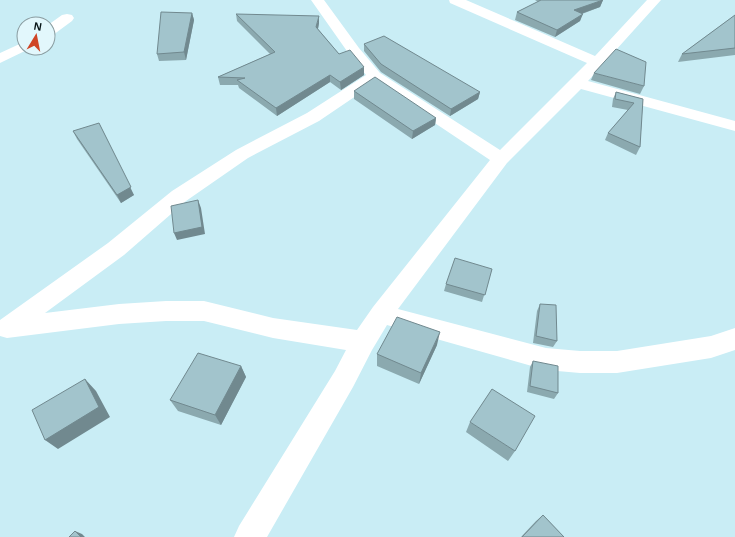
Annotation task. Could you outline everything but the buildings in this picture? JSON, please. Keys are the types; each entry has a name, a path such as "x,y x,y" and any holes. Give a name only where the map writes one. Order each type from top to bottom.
{"street":[{"path":"317,0 354,51 375,76 501,158"},
{"path":"455,0 597,62"},
{"path":"254,535 344,379 363,342 381,314 501,158 578,83 642,12 655,0"},
{"path":"56,26 68,18"},
{"path":"0,59 16,50"},
{"path":"3,328 116,249 179,196 242,154 313,117 375,76"},
{"path":"578,83 735,126"},
{"path":"3,328 120,314 166,311 204,311 273,328 363,342"},
{"path":"381,314 546,359 580,362 617,362 711,347 735,339"}]}
